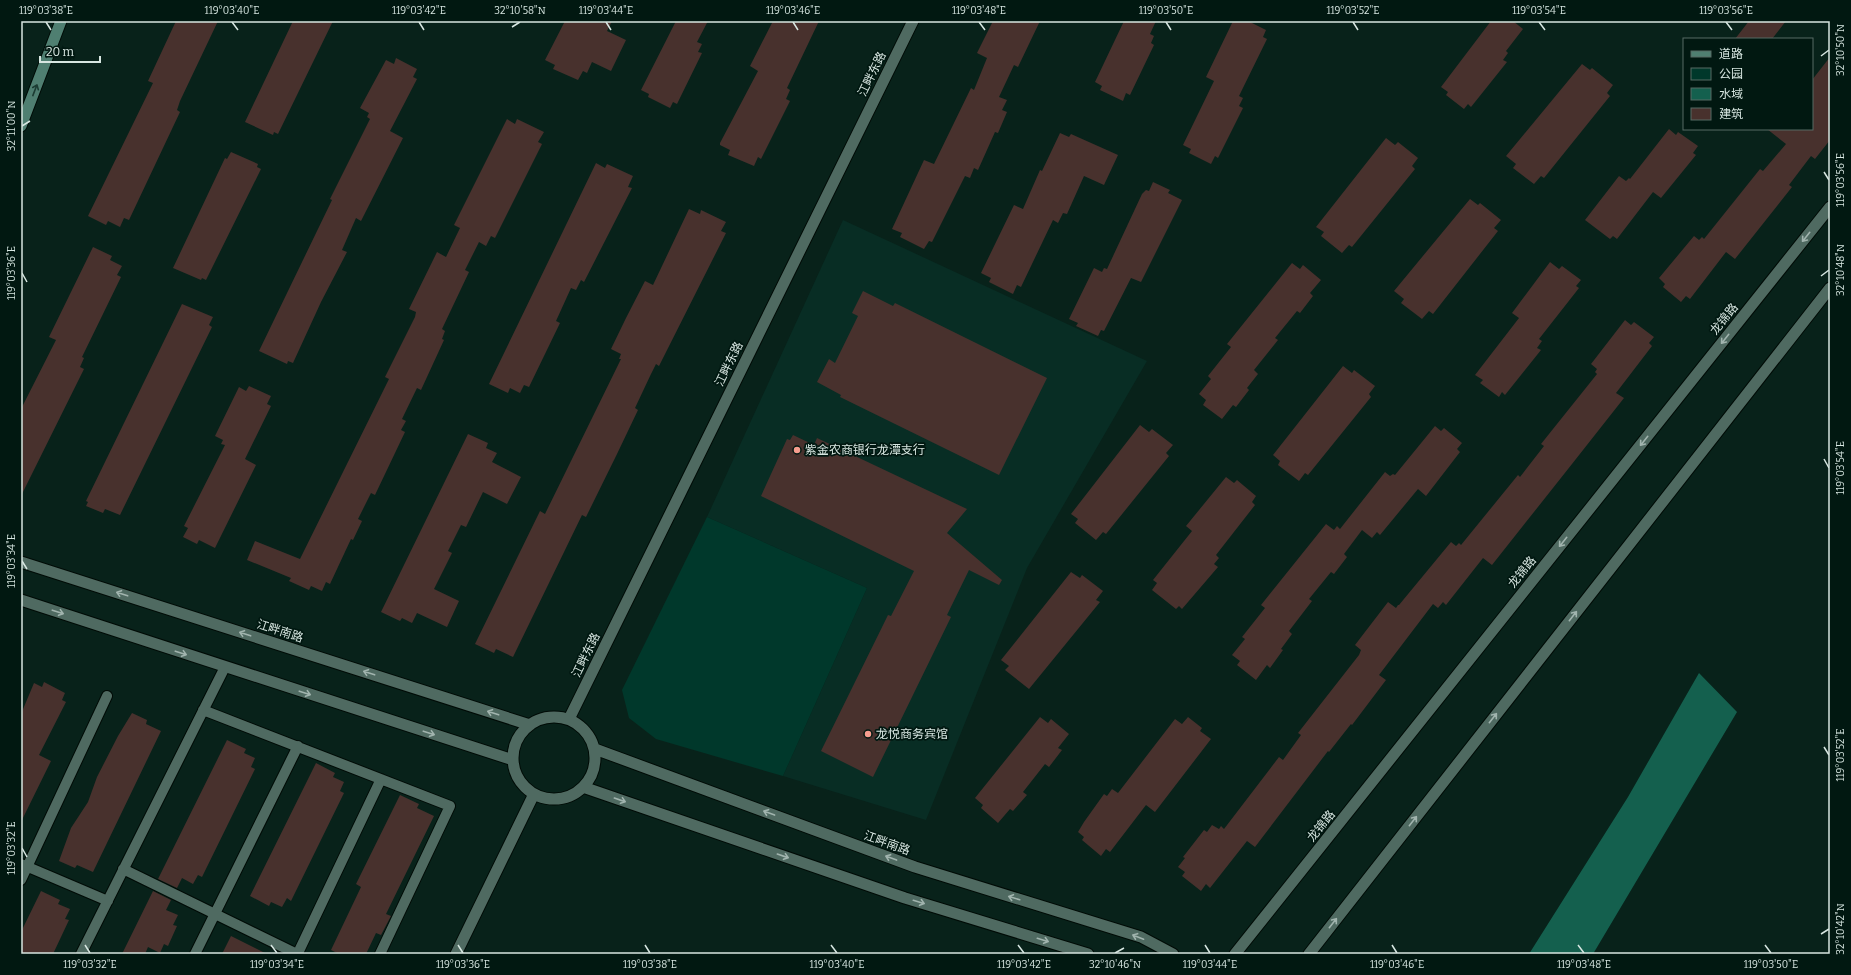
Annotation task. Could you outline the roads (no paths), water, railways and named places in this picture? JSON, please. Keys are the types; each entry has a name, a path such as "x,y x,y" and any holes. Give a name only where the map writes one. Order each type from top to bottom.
{"main road":[{"path":"21,126 61,21"}],"street":[{"name":"江畔东路","path":"570,719 913,21"},
{"name":"龙锦路","path":"1235,954 1830,207"},
{"path":"1309,954 1830,288"},
{"name":"江畔南路","path":"21,562 530,725"},
{"path":"21,600 513,760"},
{"path":"556,717 570,719 581,726 590,737 595,750 595,763 592,776 583,787 572,795 560,799 546,798 534,794 523,785 516,773 513,760 515,747 520,734 530,725 542,718 556,717"},
{"name":"江畔南路","path":"595,750 915,867 1141,937 1173,954"},
{"path":"583,787 905,898 1088,954"},
{"path":"456,954 534,794"}],"lane":[{"path":"81,954 225,667"},
{"path":"21,880 24,865 107,696"},
{"path":"204,710 450,806 380,954"},
{"path":"195,954 298,746"},
{"path":"123,869 298,953 381,779"},
{"path":"24,865 108,901"}],"water":[{"path":"1699,673 1737,712 1593,954 1529,954 1628,797"}],"place":[{"name":"紫金农商银行龙潭支行","path":"797,450"},
{"name":"龙悦商务宾馆","path":"868,734"}]}
